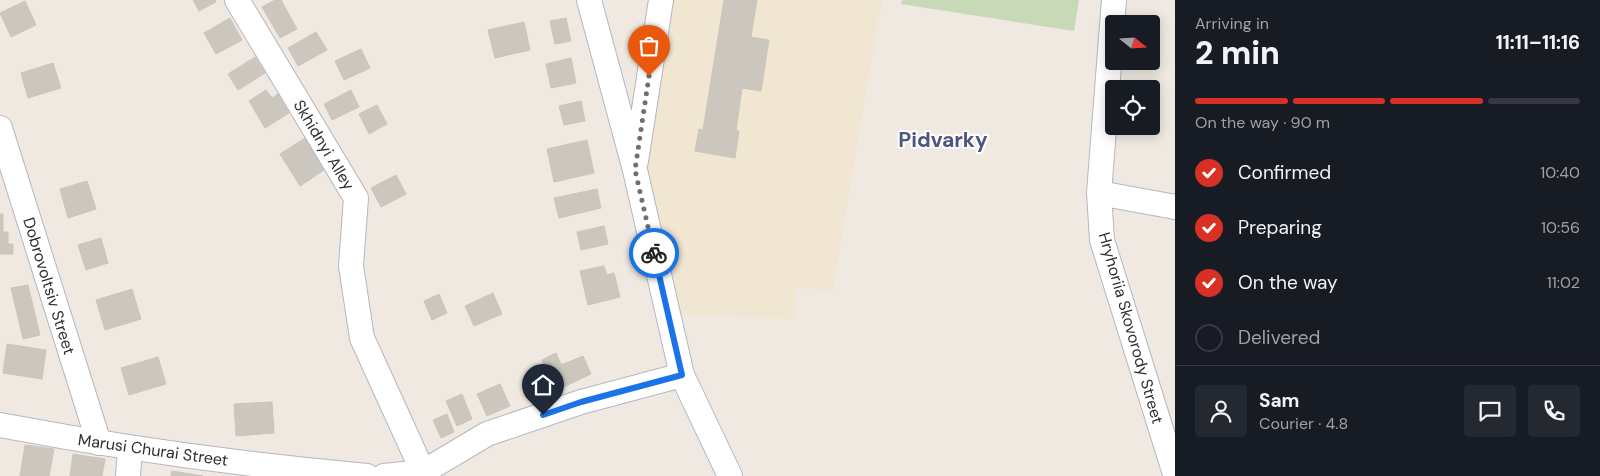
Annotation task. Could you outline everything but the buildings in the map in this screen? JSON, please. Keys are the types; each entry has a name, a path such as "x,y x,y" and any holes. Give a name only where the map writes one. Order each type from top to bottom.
{"street":[{"name":"Skhidnyi Alley","path":"236,0 356,198 351,266 362,338 421,474"},
{"path":"589,0 635,170 682,375 736,475"},
{"path":"635,170 661,0"},
{"name":"Hryhoriia Skovorody Street","path":"1114,0 1099,193 1102,240 1175,474"},
{"name":"Dobrovoltsiv Street","path":"0,128 99,443"},
{"path":"1099,193 1175,207"},
{"path":"384,476 421,474 487,434 581,402 682,375"},
{"name":"Marusi Churai Street","path":"0,424 130,448 285,468 367,476"},
{"path":"128,476 130,448"}],"shaded area":[{"path":"657,0 882,0 833,290 795,288 797,319 667,315 633,134"}],"green space":[{"path":"902,0 1079,0 1074,31 901,4"}],"way so far":[{"path":"649,76 635,170 654,253"}],"district":[{"name":"Pidvarky","path":"943,140"}],"route":[{"path":"543,415 581,402 682,375 654,253"}]}
